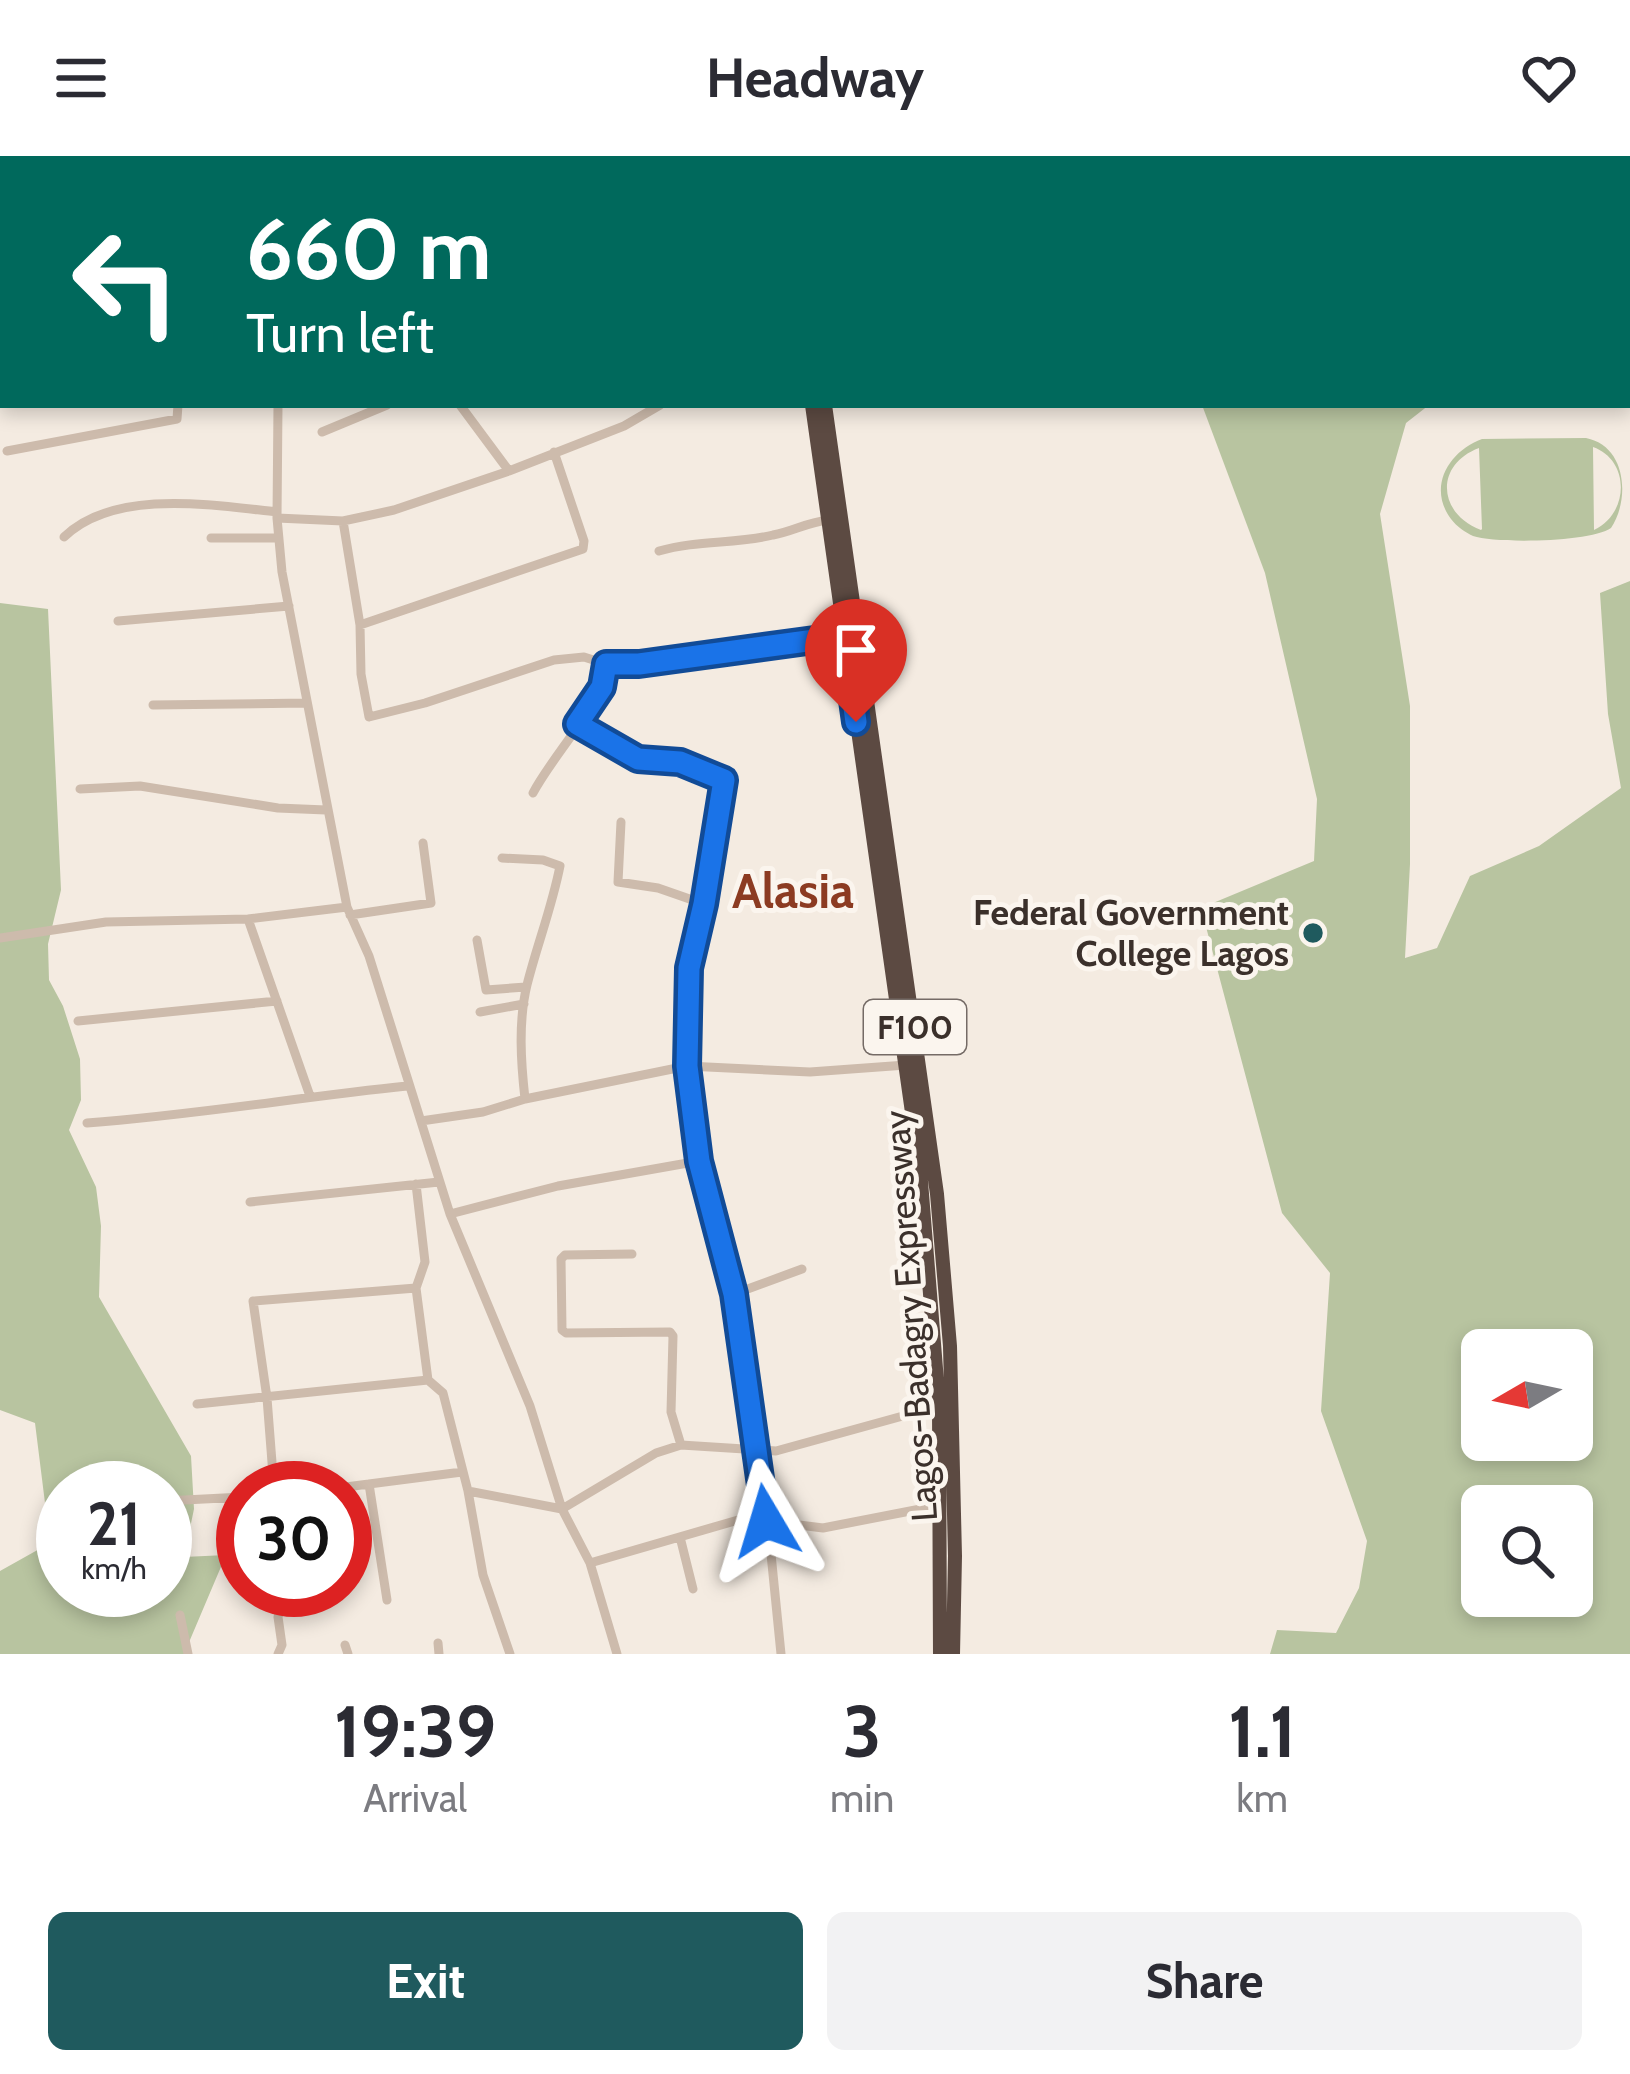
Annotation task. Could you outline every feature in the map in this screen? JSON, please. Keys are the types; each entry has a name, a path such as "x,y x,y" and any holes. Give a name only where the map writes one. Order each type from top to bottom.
{"highway":[{"name":"Lagos-Badagry Expressway","path":"812,408 920,1169 939,1406 940,1654"},
{"name":"Lagos-Badagry Expressway","path":"825,408 937,1194 950,1346 953,1654"}],"street":[{"path":"7,451 177,419 178,408"},
{"path":"278,408 278,538 326,810 349,911 369,956 450,1214 530,1406 562,1509 590,1563 617,1654"},
{"path":"322,431 380,408"},
{"path":"462,408 509,472"},
{"path":"64,536 89,517 141,506 227,507 344,521 394,510 509,472 624,426 645,409"},
{"path":"360,625 583,549 554,452"},
{"path":"659,551 683,544 773,536 801,523 828,520"},
{"path":"344,521 369,718 554,660 584,656 606,664 639,664 844,636"},
{"path":"211,538 278,538"},
{"path":"118,621 289,606"},
{"path":"533,793 550,760 602,687 606,664"},
{"path":"153,705 307,703"},
{"path":"577,724 638,759 680,762 722,778 704,904 689,968 687,1066 699,1161 734,1294 781,1654"},
{"path":"80,789 140,786 278,808 326,810"},
{"path":"621,821 618,882 658,888 704,904"},
{"path":"0,938 106,922 248,919 431,903 423,843"},
{"path":"502,859 543,860 560,866 548,926 526,987 520,1063 525,1099"},
{"path":"248,919 310,1096"},
{"path":"477,940 486,990 526,987"},
{"path":"78,1021 278,1001"},
{"path":"480,1012 524,1004"},
{"path":"421,1121 483,1112 687,1066 810,1072 906,1065"},
{"path":"87,1123 200,1114 407,1086"},
{"path":"450,1214 557,1186 699,1161"},
{"path":"250,1202 439,1182"},
{"path":"416,1184 425,1262 416,1288 428,1380 443,1393 483,1575 510,1654"},
{"path":"632,1254 565,1255 561,1259 562,1330 670,1332 671,1412 681,1445"},
{"path":"734,1294 802,1269"},
{"path":"272,1461 253,1301 416,1288"},
{"path":"197,1405 428,1380"},
{"path":"468,1491 562,1509 656,1453 681,1445 703,1443 758,1451 813,1442 939,1406"},
{"path":"372,1484 461,1472"},
{"path":"372,1498 387,1600"},
{"path":"590,1563 745,1518 823,1528 941,1505"},
{"path":"680,1537 693,1589"},
{"path":"180,1617 188,1654"},
{"path":"278,1617 278,1654"}],"green space":[{"path":"1203,408 1425,408 1406,423 1380,514 1410,706 1405,958 1437,948 1470,876 1539,846 1621,788 1608,714 1600,593 1630,581 1630,1654 1270,1654 1277,1630 1336,1633 1359,1588 1367,1541 1321,1411 1330,1273 1282,1213 1201,908 1314,861 1317,799 1265,573"},
{"path":"1586,438 1600,443 1617,463 1621,476 1622,489 1621,503 1611,528 1544,540 1485,539 1464,531 1444,507 1442,483 1451,461 1482,439","holes":["1593,447 1614,463 1621,487 1614,512 1594,530","1479,448 1482,529 1481,530 1456,513 1447,489 1454,466"]},
{"path":"0,603 48,609 61,890 48,944 49,980 80,1059 81,1100 69,1130 96,1187 101,1226 99,1297 191,1461 40,1461 35,1423 0,1410"},
{"path":"36,1551 36,1617 192,1617 192,1557 216,1555 216,1579 184,1654 0,1654 0,1571"}],"place":[{"name":"Federal Government College Lagos","path":"1313,933"}],"district":[{"name":"Alasia","path":"793,891"}],"route":[{"path":"766,1521 734,1294 699,1161 687,1066 689,968 724,780 680,762 638,759 577,724 602,687 606,664 639,664 844,636 856,722"}]}
